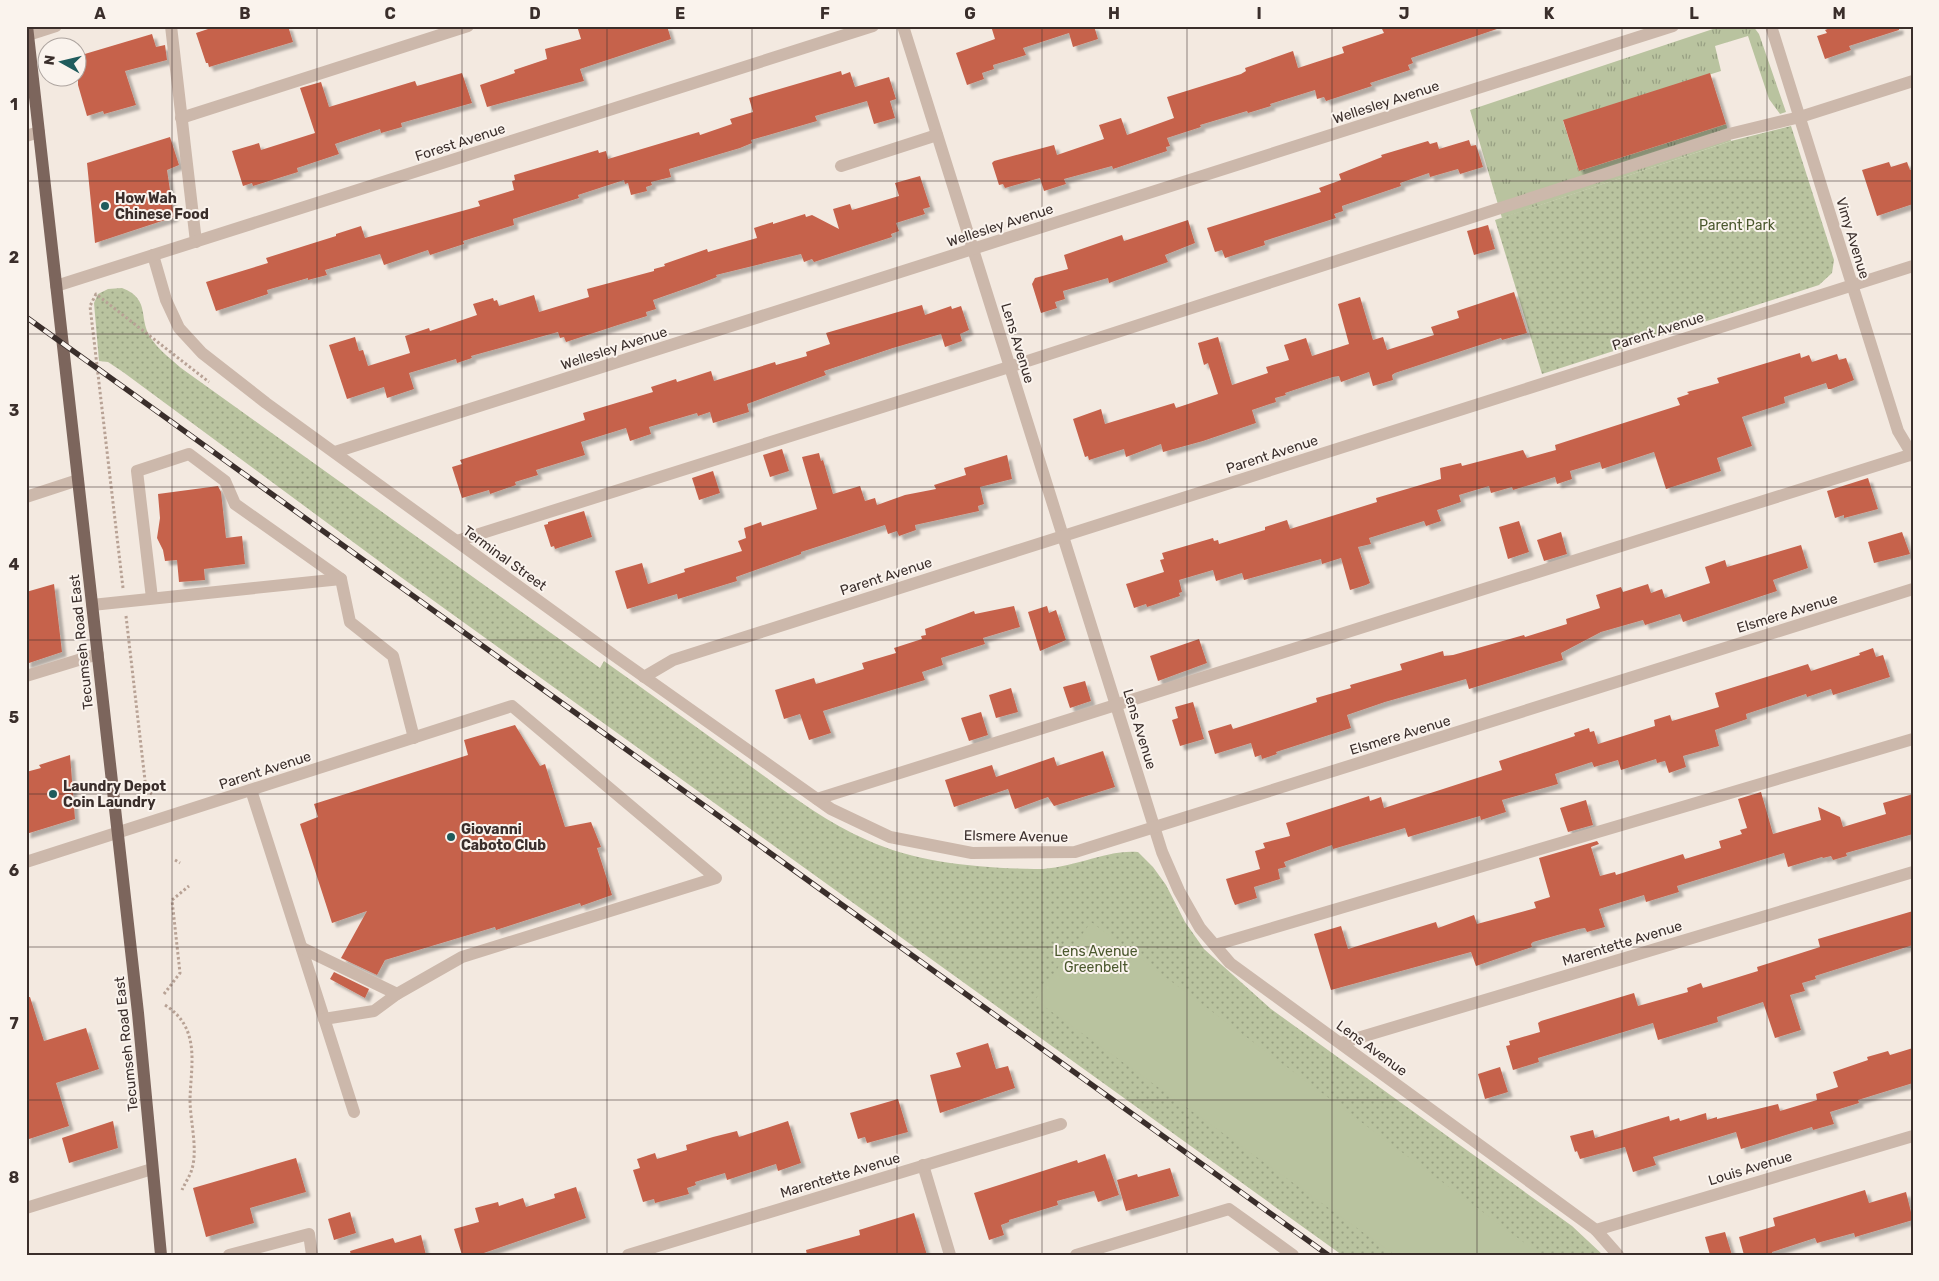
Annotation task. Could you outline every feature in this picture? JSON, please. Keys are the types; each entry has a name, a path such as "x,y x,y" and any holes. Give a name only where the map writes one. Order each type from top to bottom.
{"main road":[{"name":"Tecumseh Road East","path":"27,31 32,134 56,286 118,833 161,1255"}],"street":[{"path":"27,31 56,26"},
{"path":"170,26 196,242"},
{"path":"181,118 468,26"},
{"name":"Forest Avenue","path":"56,286 873,26"},
{"name":"Lens Avenue","path":"903,26 1155,828 1179,891 1200,928 1230,963 1596,1230 1618,1255"},
{"name":"Wellesley Avenue","path":"335,452 1673,26"},
{"name":"Vimy Avenue","path":"1771,26 1898,431 1912,455"},
{"path":"457,541 1009,367 1729,134 1800,118 1913,82"},
{"path":"841,166 937,135"},
{"name":"Terminal Street","path":"153,255 166,300 179,328 202,353 644,677 817,799 831,808 890,837"},
{"name":"Parent Avenue","path":"644,677 673,660 1913,266"},
{"path":"152,598 137,471 189,454 225,481 235,504 341,579 350,622 393,656 414,738"},
{"path":"817,799 1912,455"},
{"path":"26,497 78,480"},
{"path":"92,605 341,579"},
{"name":"Elsmere Avenue","path":"890,837 972,853 1075,852 1913,589"},
{"path":"26,676 98,654"},
{"name":"Parent Avenue","path":"26,862 512,706 716,878 462,957 397,994"},
{"path":"1215,945 1913,739"},
{"path":"251,790 354,1112"},
{"name":"Marentette Avenue","path":"1341,1043 1913,872"},
{"path":"302,948 397,994 374,1011 324,1019"},
{"name":"Marentette Avenue","path":"628,1255 1061,1124"},
{"name":"Louis Avenue","path":"1596,1230 1913,1136"},
{"path":"923,1166 950,1255"},
{"path":"26,1208 152,1169"},
{"path":"1076,1255 1229,1208 1293,1255"},
{"path":"229,1255 309,1234 312,1255"}],"path":[{"path":"96,294 90,306 123,589"},
{"path":"126,616 146,789 152,794"},
{"path":"175,860 180,863"},
{"path":"164,994 180,973 172,900 189,886"},
{"path":"165,1005 178,1013 191,1041 193,1077 190,1098 192,1168 182,1190"}],"green space":[{"path":"1722,26 1753,26 1759,34 1786,112 1780,114 1769,99 1748,36 1715,46 1721,71 1563,121 1579,171 1726,124 1731,141 1502,218 1470,110"},
{"name":"Parent Park","path":"1791,126 1834,260 1832,273 1819,285 1542,374 1495,220 1731,141"},
{"name":"Lens Avenue Greenbelt","path":"122,288 138,298 148,333 163,352 181,368 600,668 604,661 790,795 835,824 886,848 949,863 1034,869 1061,866 1113,854 1138,852 1153,867 1166,885 1185,922 1204,949 1271,1009 1572,1226 1603,1255 1342,1255 391,570 123,372 108,362 99,361 94,303 98,294 108,289"},
{"path":"1091,922 1541,1255 1395,1255 1035,1000"}],"building":[{"path":"217,26 288,26 293,42 209,67 196,33"},
{"path":"577,26 667,26 671,39 580,69 584,81 487,107 480,85 515,73 514,70 547,59 545,49 581,39"},
{"path":"991,26 1094,26 1098,39 1073,47 1069,33 1023,48 1026,55 993,65 994,69 982,73 984,79 967,85 956,53 995,39"},
{"path":"1391,26 1496,26 1497,29 1411,58 1413,63 1408,65 1410,70 1370,83 1372,86 1326,101 1324,97 1317,99 1315,90 1248,113 1247,111 1200,125 1201,127 1167,138 1170,146 1166,147 1167,151 1113,169 1112,166 1064,179 1066,184 1044,191 1040,178 1005,188 1003,184 999,185 992,163 994,161 1054,145 1057,155 1104,139 1099,125 1121,118 1127,135 1174,118 1167,97 1241,74 1246,71 1245,68 1293,51 1298,68 1344,53 1342,47 1384,33 1382,29"},
{"path":"1835,26 1899,26 1899,30 1849,46 1851,50 1825,59 1817,36 1827,33 1825,30"},
{"path":"152,34 156,47 165,45 167,60 125,71 136,105 104,114 103,111 87,116 79,88 88,88 88,53"},
{"path":"841,71 842,75 850,72 855,87 889,77 896,99 890,101 895,118 874,124 867,101 815,116 817,121 751,140 752,143 740,148 669,169 671,177 651,182 652,185 646,187 647,191 631,195 628,183 625,184 624,180 578,195 579,198 513,219 514,225 463,241 464,244 430,255 428,250 384,265 380,254 325,270 327,275 308,280 308,278 267,290 268,294 216,311 206,282 268,263 266,258 361,226 365,238 480,206 478,201 514,190 512,181 515,180 514,175 598,150 599,153 606,151 608,159 699,132 700,135 732,124 730,119 753,112 749,98"},
{"path":"462,73 472,103 401,123 402,127 381,133 380,129 335,144 339,154 297,168 298,172 253,186 252,183 243,186 232,151 259,143 261,150 315,133 300,88 321,82 329,107 415,81 417,86"},
{"path":"1710,73 1726,124 1579,171 1563,120"},
{"path":"170,137 179,165 167,170 174,217 95,243 87,163"},
{"path":"1469,140 1471,146 1476,145 1483,167 1460,174 1458,169 1430,177 1429,173 1400,183 1401,186 1342,206 1343,211 1334,214 1336,218 1264,241 1265,245 1225,258 1222,250 1215,252 1207,228 1321,192 1319,188 1341,180 1339,174 1382,157 1381,155 1428,141 1430,144 1437,142 1439,149"},
{"path":"1889,162 1891,167 1907,162 1910,170 1913,169 1913,204 1877,216 1862,170"},
{"path":"920,176 930,207 923,209 925,214 896,223 899,231 891,234 892,237 814,262 812,259 804,262 801,254 716,275 717,277 653,300 656,309 646,312 647,316 566,342 564,337 560,338 558,332 471,356 472,358 457,363 456,359 409,373 414,389 387,398 384,387 347,399 329,345 355,337 359,351 363,350 368,366 410,353 405,336 429,328 430,331 477,315 473,304 493,298 494,301 497,300 499,306 534,295 539,312 589,297 587,289 654,271 654,269 665,266 664,264 707,249 708,252 757,238 754,228 805,214 806,217 812,215 839,229 833,209 850,204 852,210 899,196 895,183"},
{"path":"1188,220 1195,243 1165,255 1168,262 1109,283 1108,278 1063,291 1065,299 1055,302 1057,308 1041,313 1032,284 1035,278 1068,269 1064,255 1122,235 1124,241"},
{"path":"1488,225 1495,249 1474,255 1467,231"},
{"path":"1514,292 1527,333 1502,340 1501,338 1395,373 1392,375 1393,380 1373,386 1369,372 1341,382 1339,376 1333,377 1285,393 1286,395 1275,398 1276,402 1252,410 1256,423 1203,441 1163,452 1161,444 1126,457 1124,449 1089,460 1088,456 1085,457 1073,419 1101,409 1105,424 1174,403 1176,408 1218,394 1208,363 1204,365 1198,343 1218,337 1232,385 1268,373 1266,367 1289,360 1284,345 1306,338 1312,356 1349,344 1338,304 1360,297 1373,340 1383,337 1387,350 1434,335 1431,327 1459,318 1457,311"},
{"path":"922,305 925,315 951,306 952,309 961,306 969,330 960,334 962,341 945,347 941,334 893,348 824,371 826,375 747,404 749,412 713,423 710,412 698,416 697,413 649,427 651,434 630,441 626,428 581,442 585,455 536,470 538,475 515,482 516,485 490,494 489,490 462,498 452,467 462,464 460,460 585,420 583,413 653,392 651,387 676,379 677,382 711,371 714,381 775,362 776,365 807,356 806,352 830,344 826,333"},
{"path":"1800,353 1801,358 1809,355 1812,362 1837,354 1839,360 1846,358 1854,380 1831,389 1828,389 1826,383 1784,397 1785,403 1742,417 1752,446 1717,458 1721,471 1666,489 1654,452 1602,469 1600,462 1570,471 1572,479 1557,484 1555,477 1513,490 1512,487 1491,493 1489,486 1459,495 1461,502 1437,510 1441,521 1426,526 1424,521 1369,538 1371,544 1358,547 1370,583 1366,585 1350,590 1341,558 1322,564 1321,559 1244,580 1242,573 1216,581 1213,570 1179,580 1182,592 1179,593 1180,596 1147,607 1146,604 1134,608 1126,584 1164,572 1160,560 1164,559 1162,553 1213,538 1214,541 1218,540 1219,544 1265,530 1265,527 1287,520 1290,529 1377,502 1376,498 1441,479 1440,468 1461,463 1462,466 1523,450 1527,458 1556,450 1555,445 1680,405 1677,398 1689,394 1687,392 1719,383 1717,378"},
{"path":"782,449 789,471 770,477 763,455"},
{"path":"819,453 821,461 823,460 833,494 860,486 865,501 875,498 877,505 905,495 936,489 934,485 966,475 964,468 1007,455 1012,479 980,487 984,504 978,506 979,511 915,525 916,530 899,536 897,531 888,534 885,525 801,552 801,554 736,577 737,581 678,599 677,594 627,609 615,571 642,563 648,584 685,572 684,569 742,551 738,541 746,538 744,528 761,522 762,526 817,509 802,457"},
{"path":"713,471 720,493 699,500 692,478"},
{"path":"1868,478 1878,509 1844,518 1844,515 1835,518 1827,491"},
{"path":"218,486 221,492 226,538 242,536 245,564 204,569 205,580 179,582 177,560 165,561 163,550 157,538 160,518 158,494"},
{"path":"584,511 592,537 555,549 554,546 551,547 544,525 548,524 548,522"},
{"path":"1519,521 1529,552 1508,559 1499,527"},
{"path":"1561,532 1567,554 1544,561 1537,540"},
{"path":"1902,532 1910,554 1874,563 1868,542"},
{"path":"1801,545 1808,568 1773,580 1777,591 1683,622 1680,614 1645,625 1643,620 1601,632 1561,653 1563,660 1469,689 1466,679 1385,702 1347,715 1351,728 1276,752 1277,754 1262,759 1261,755 1255,757 1251,743 1215,754 1208,731 1231,724 1233,729 1317,702 1316,698 1351,688 1350,685 1402,670 1400,664 1443,651 1444,656 1453,655 1524,635 1525,637 1567,624 1566,619 1600,608 1596,595 1621,587 1623,592 1648,584 1651,593 1662,589 1665,598 1710,583 1705,567 1725,560 1727,567"},
{"path":"54,584 62,652 26,664 26,592"},
{"path":"1014,606 1020,627 983,638 985,644 941,658 943,665 922,672 925,680 823,711 831,733 809,740 800,714 784,719 775,690 814,678 816,684 864,669 862,663 896,653 894,648 922,639 921,636 926,635 925,629 974,611 975,614"},
{"path":"1047,606 1049,613 1056,610 1066,640 1040,651 1028,612"},
{"path":"1199,639 1207,663 1158,681 1150,656"},
{"path":"1873,648 1876,657 1883,655 1890,677 1833,695 1831,689 1807,697 1806,694 1746,714 1747,719 1715,730 1719,746 1683,756 1686,767 1669,773 1665,761 1657,763 1656,759 1621,770 1618,760 1594,767 1592,762 1555,774 1558,784 1502,800 1506,812 1481,820 1480,816 1408,837 1405,828 1333,849 1332,845 1284,862 1286,867 1278,869 1280,879 1254,887 1257,898 1235,905 1232,898 1226,879 1260,869 1255,851 1265,848 1263,843 1290,836 1286,823 1369,796 1370,801 1381,797 1384,808 1502,770 1499,761 1575,736 1574,733 1589,728 1590,732 1594,731 1598,744 1655,726 1654,720 1670,715 1672,721 1719,707 1715,693 1808,664 1811,671 1860,655 1859,653"},
{"path":"1085,681 1091,701 1070,708 1063,687"},
{"path":"1011,688 1018,712 996,718 989,695"},
{"path":"1193,702 1204,739 1180,746 1172,720 1178,718 1175,707"},
{"path":"981,712 988,735 969,741 961,718"},
{"name":"Giovanni Caboto Club","path":"515,725 540,766 545,764 565,827 591,822 601,847 597,848 612,895 581,906 580,903 496,930 495,927 385,960 377,975 341,958 367,911 332,923 300,824 318,817 314,804 468,755 464,740"},
{"path":"1103,751 1115,787 1054,806 1048,797 1015,809 1008,789 954,807 945,780 992,765 996,777 1054,757 1057,766"},
{"path":"70,755 75,819 26,834 26,772 41,768 39,765"},
{"path":"1761,792 1773,834 1821,820 1818,807 1840,817 1843,827 1886,814 1883,803 1913,794 1913,834 1846,853 1847,856 1833,860 1831,856 1822,857 1788,867 1784,853 1677,886 1679,892 1646,902 1644,895 1599,909 1605,927 1587,932 1585,928 1579,929 1533,942 1531,944 1532,947 1476,966 1471,952 1331,990 1314,934 1341,926 1348,949 1436,922 1438,928 1474,915 1477,924 1536,908 1534,902 1550,897 1539,858 1597,841 1599,844 1591,847 1600,876 1615,872 1616,875 1683,854 1685,859 1721,848 1719,841 1742,834 1740,830 1747,828 1738,799"},
{"path":"1586,800 1593,825 1568,832 1560,808"},
{"path":"1913,911 1913,945 1815,976 1816,979 1802,983 1805,991 1790,995 1801,1030 1775,1038 1763,1002 1717,1017 1718,1022 1658,1040 1653,1023 1538,1058 1539,1062 1513,1070 1506,1046 1510,1045 1509,1041 1540,1032 1538,1023 1541,1021 1634,993 1638,1006 1688,992 1687,988 1701,983 1703,988 1758,971 1757,967 1820,947 1818,939"},
{"path":"334,972 369,989 365,998 330,979"},
{"path":"26,997 30,997 44,1041 86,1028 99,1069 56,1083 69,1126 26,1140"},
{"path":"988,1043 996,1069 1008,1066 1015,1088 940,1113 930,1075 961,1067 956,1053"},
{"path":"1913,1048 1913,1083 1858,1100 1859,1103 1830,1112 1834,1124 1813,1130 1812,1127 1741,1149 1736,1132 1653,1157 1656,1165 1633,1172 1625,1147 1580,1159 1577,1151 1575,1152 1570,1136 1593,1130 1595,1138 1669,1116 1670,1121 1679,1118 1680,1121 1706,1113 1707,1120 1717,1117 1717,1119 1778,1104 1780,1111 1817,1100 1816,1094 1838,1087 1833,1072 1868,1060 1867,1057 1888,1051 1890,1055"},
{"path":"1500,1067 1508,1092 1485,1099 1478,1074"},
{"path":"898,1099 908,1132 867,1143 865,1137 858,1139 850,1113"},
{"path":"113,1121 118,1148 69,1163 62,1138"},
{"path":"788,1121 801,1163 778,1171 776,1164 727,1180 725,1173 695,1182 696,1185 687,1188 689,1194 655,1203 654,1199 643,1202 633,1170 640,1168 637,1159 655,1153 657,1159 687,1150 686,1145 713,1137 737,1131 739,1137"},
{"path":"1105,1154 1119,1195 1098,1202 1094,1191 1057,1201 1058,1205 1009,1220 1009,1222 1001,1225 1004,1235 989,1240 974,1193 1077,1160 1078,1163"},
{"path":"296,1158 306,1192 250,1208 254,1223 206,1237 193,1188"},
{"path":"1170,1168 1179,1196 1126,1211 1117,1180 1137,1174 1138,1177"},
{"path":"576,1187 586,1218 478,1255 462,1255 454,1229 479,1222 475,1208 498,1202 499,1206 523,1198 526,1207 555,1198 554,1194"},
{"path":"1865,1190 1869,1203 1906,1192 1913,1220 1855,1237 1854,1233 1817,1243 1815,1238 1772,1252 1773,1255 1744,1255 1739,1237 1775,1226 1773,1218"},
{"path":"350,1212 356,1233 334,1240 328,1219"},
{"path":"914,1213 927,1255 807,1255 806,1250 860,1235 859,1230"},
{"path":"1725,1232 1732,1255 1710,1255 1705,1237"},
{"path":"421,1235 426,1255 351,1255 350,1251 393,1238 395,1243"}],"railway":[{"path":"26,317 1328,1255"}],"place":[{"name":"How Wah Chinese Food","path":"105,206"},
{"name":"Laundry Depot Coin Laundry","path":"53,794"},
{"name":"Giovanni Caboto Club","path":"451,837"}]}
